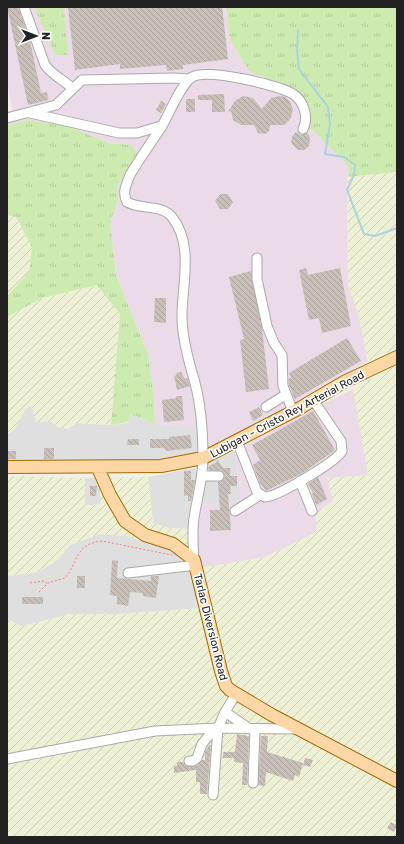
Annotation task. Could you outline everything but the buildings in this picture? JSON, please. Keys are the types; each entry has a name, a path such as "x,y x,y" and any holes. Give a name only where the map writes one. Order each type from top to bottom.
{"main road":[{"name":"Lubigan - Cristo Rey Arterial Road","path":"7,467 98,468 166,466 203,458 293,412 344,382 397,357"},
{"name":"Tarlac Diversion Road","path":"98,468 110,495 125,521 145,535 173,544 195,563 226,686 236,694 397,781"}],"street":[{"path":"24,7 45,65 72,88"},
{"path":"7,118 56,105 82,80 190,79 202,74 212,73 284,90 294,95 304,108 306,118 303,129"},
{"path":"128,573 195,563 194,525 202,476 203,458 198,398 189,365 182,322 186,256 177,224 165,211 132,205 127,202 125,198 125,187 130,175 161,126 180,91 190,79"},
{"path":"28,112 119,133 137,133 161,126"},
{"path":"257,258 257,279 267,326 283,360 283,386 293,412"},
{"path":"266,407 286,395"},
{"path":"235,511 260,495 268,497 300,481 324,466 342,451 341,441 313,400"},
{"path":"237,441 249,474 260,495"},
{"path":"202,476 219,476"},
{"path":"300,481 312,512"},
{"path":"189,761 193,761 197,758 202,744 217,728 236,694"},
{"path":"225,712 253,729"},
{"path":"213,795 217,728"},
{"path":"7,759 155,731 217,728 300,729"},
{"path":"253,729 253,783"}],"path":[{"path":"39,592 48,583 65,578 79,552 87,545 96,542 102,541 173,555"},
{"path":"30,583 42,580 48,583"},
{"path":"396,822 397,812"}],"shaded area":[{"path":"7,7 34,7 55,55 67,55 64,7 226,7 230,40 249,71 282,84 305,100 310,128 345,162 350,169 347,177 348,286 358,312 368,361 324,389 249,430 199,453 196,428 155,424 154,396 148,354 116,275 112,238 111,220 117,203 117,186 138,154 126,144 109,143 67,126 26,120 7,126 7,112 12,110 7,80"},
{"path":"353,389 369,475 333,501 317,532 265,557 200,568 195,538 199,505 231,503 241,499 234,448"},
{"path":"32,405 52,422 68,429 76,423 111,425 128,423 131,414 155,424 197,428 199,453 151,463 7,463 7,435 14,430 25,410"},
{"path":"234,448 241,499 231,503 199,505 206,463"},
{"path":"200,467 189,529 169,528 153,523 148,477"},
{"path":"85,478 100,478 100,504 84,506"},
{"path":"100,534 126,536 160,547 189,546 203,608 119,614 71,614 21,627 7,619 7,576 39,572 57,560 70,545"}],"green space":[{"path":"34,7 64,7 68,55 55,55"},
{"path":"226,7 397,7 397,172 347,177 350,169 345,162 310,128 305,100 282,84 249,71 230,40"},
{"path":"26,120 67,126 109,143 131,145 138,154 117,186 117,203 111,220 112,238 116,275 148,354 154,396 155,424 131,414 128,422 111,425 120,314 97,285 42,298 7,317 7,296 29,272 32,247 16,217 7,215 7,126"},
{"path":"397,172 397,348 368,361 358,312 348,286 347,177"},
{"path":"7,215 16,217 32,247 29,272 7,296"},
{"path":"97,285 120,314 111,425 76,423 68,429 57,427 52,422 36,422 31,405 25,410 14,430 7,435 7,317 42,298"},
{"path":"397,364 397,837 7,837 7,619 21,626 71,614 119,614 203,608 194,569 265,557 317,532 315,513 333,501 327,478 368,475 353,389"},
{"path":"7,477 85,478 85,506 100,504 100,478 148,477 153,523 169,528 189,529 189,546 160,547 126,536 100,534 70,545 57,560 39,572 7,576"}],"waterway":[{"path":"298,30 297,50 299,69 328,107 330,124 325,154 344,157 355,165 354,175 347,190 364,234 375,236 397,228"}]}
